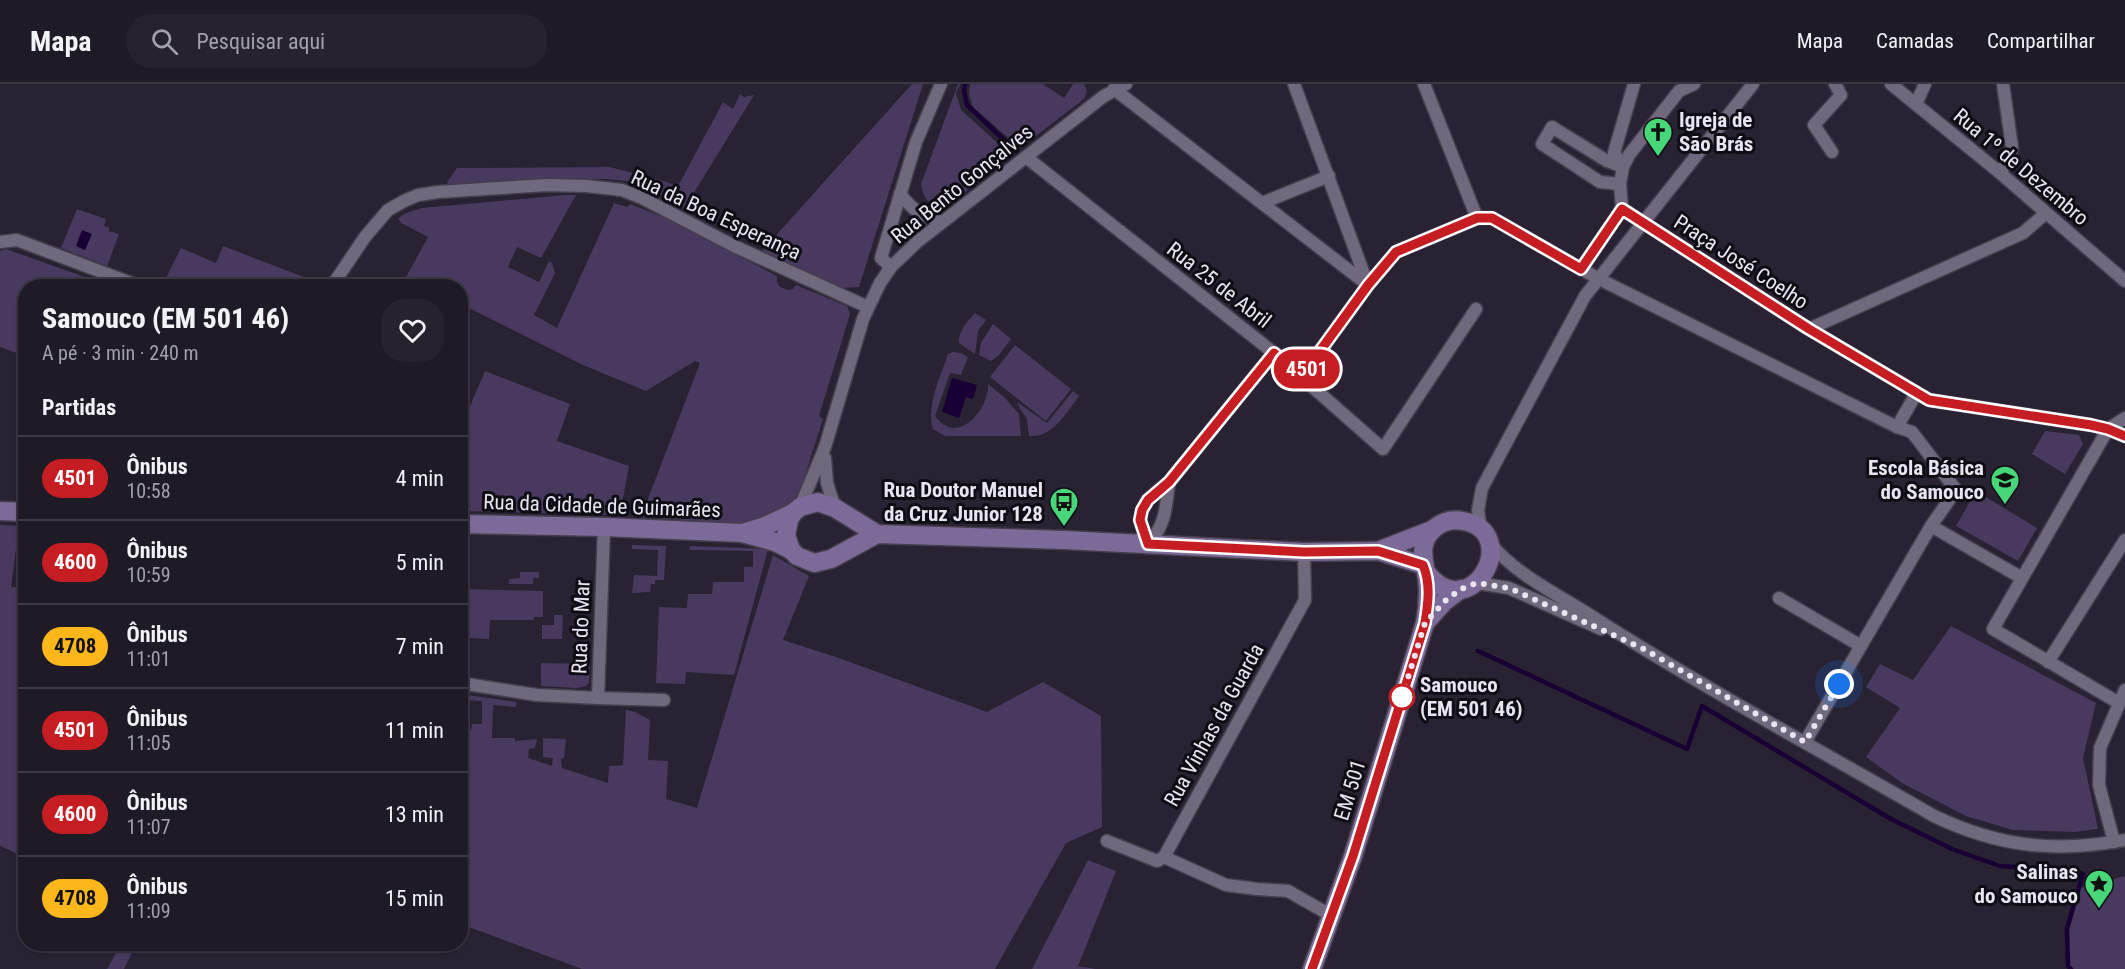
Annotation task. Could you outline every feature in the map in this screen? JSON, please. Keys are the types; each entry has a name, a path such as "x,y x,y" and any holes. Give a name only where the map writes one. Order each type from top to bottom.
{"main road":[{"path":"742,533 765,526 818,502 837,509 877,534"},
{"path":"837,509 844,519 847,537 838,554"},
{"path":"791,550 786,535 789,520 796,510"},
{"path":"0,511 18,512"},
{"path":"742,533 775,542 791,550 805,561 813,563 831,559 877,534 1064,540 1304,552 1378,551 1451,520 1462,520 1472,524 1485,536"},
{"name":"Rua da Cidade de Guimarães","path":"468,524 604,526 742,533"},
{"name":"EM 501","path":"1312,969 1332,916 1425,623 1428,590 1423,547 1432,530"},
{"name":"EM 501","path":"1425,623 1445,601 1483,577 1491,560 1485,536"},
{"path":"1378,551 1425,568 1432,580 1441,586 1451,589 1469,586"}],"street":[{"path":"891,267 881,258 916,142 941,84"},
{"name":"Rua Bento Gonçalves","path":"825,447 863,319 880,283 891,267 917,242 1026,157 1109,88 1126,84"},
{"path":"1294,84 1368,285"},
{"path":"1424,84 1477,218"},
{"path":"1623,167 1614,153 1634,84"},
{"path":"1581,269 1622,209 1620,184 1623,167 1629,155 1674,88 1694,84"},
{"path":"1622,209 1643,222 1753,84"},
{"path":"1832,152 1814,126 1841,95 1835,84"},
{"name":"Rua 1º de Dezembro","path":"1891,84 1999,172 2125,281"},
{"path":"1916,104 1925,84"},
{"path":"1999,172 2010,160 2012,147 2003,84"},
{"path":"1109,88 1368,285"},
{"path":"1620,184 1600,182 1542,144 1552,127 1607,161 1623,167"},
{"name":"Rua 25 de Abril","path":"1026,157 1274,353 1383,449 1476,309"},
{"path":"1262,203 1329,176"},
{"name":"Rua da Boa Esperança","path":"337,279 365,237 388,210 418,195 547,186 586,186 622,190 642,198 734,246 868,307"},
{"path":"900,194 913,210 927,218 942,222"},
{"path":"1809,329 2023,233 2046,213"},
{"path":"1301,377 1368,285 1396,252 1477,218 1492,218 1599,279 1897,427 1912,432 1956,490 1932,526 1805,742"},
{"name":"Praça José Coelho","path":"1485,536 1478,510 1482,488 1488,473 1508,441 1585,296 1643,222 1809,329 1929,400 2108,429 2125,436"},
{"path":"0,242 17,240 120,279"},
{"path":"1169,482 1163,521 1158,534 1148,544 1140,520 1142,510 1156,491 1169,482 1274,353"},
{"path":"1897,427 1916,394"},
{"path":"2119,703 1993,629 2108,429 2125,418"},
{"path":"825,447 826,483 837,509"},
{"path":"796,510 825,447"},
{"name":"Rua do Mar","path":"468,684 537,695 598,698 604,526"},
{"path":"1932,526 2022,578"},
{"path":"1485,536 1499,554 1518,569 1642,648 1934,816 1979,835 2001,841 2045,847 2084,846 2120,841 2099,785 2099,776 2100,748 2125,690"},
{"path":"2048,662 2125,540"},
{"name":"Rua Vinhas da Guarda","path":"1164,857 1305,600 1304,552"},
{"path":"1469,586 1509,588 1642,648"},
{"path":"1779,598 1861,646"},
{"path":"598,698 664,700"},
{"path":"1107,841 1158,861 1164,857 1226,885 1288,891 1332,916"}],"shaded area":[{"path":"912,84 923,84 859,287 840,288 762,251"},
{"path":"958,84 960,84 956,93 961,110 1011,155 954,201 936,204 925,197 921,184"},
{"path":"970,84 1043,84 1064,98 1073,84 1084,84 1087,91 1084,99 1020,148 973,107 969,94"},
{"path":"740,94 744,97 754,95 684,209 671,204 663,196 637,182 605,179 536,179 449,187 447,182 457,168 609,167 678,186 723,102 733,109"},
{"path":"576,195 541,258 517,247 508,267 539,282 549,261 552,263 555,273 534,315 557,328 614,203 627,207 630,204 668,219 777,276 779,286 783,288 793,289 796,285 847,306 850,314 819,416 823,419 803,482 793,503 762,523 741,524 641,517 700,363 695,361 646,391 583,365 468,308 468,279 410,279 406,277 428,237 401,223 398,218 422,208"},
{"path":"77,209 106,219 104,226 110,228 108,231 119,234 107,266 61,248"},
{"path":"82,230 92,234 85,250 76,246"},
{"path":"223,246 309,279 166,279 181,248 216,263"},
{"path":"6,249 90,279 18,279 18,353 0,347 0,251"},
{"path":"975,313 986,320 978,331 975,354 959,343 959,339 962,330"},
{"path":"993,324 1011,339 999,355 991,361 979,355 981,343"},
{"path":"1015,345 1071,389 1046,421 990,377"},
{"path":"953,352 968,357 961,375 950,373 935,416 944,425 953,428 962,426 977,414 987,394 988,384 1019,414 1021,436 945,436 933,429 931,411 935,392 948,354"},
{"path":"485,371 570,404 557,441 629,466 620,515 468,511 468,414"},
{"path":"952,378 977,385 973,399 966,397 959,418 942,412"},
{"path":"1073,391 1079,396 1064,417 1045,433 1029,436 1027,419 1017,402 1047,423"},
{"path":"2045,431 2079,435 2083,444 2065,474 2032,454"},
{"path":"1976,491 2037,528 2018,561 1956,526"},
{"path":"0,525 18,526 11,587 18,588 18,854 0,846"},
{"path":"632,545 666,546 664,580 655,580 655,584 651,584 650,592 632,593 634,575 657,576 658,550 632,549"},
{"path":"690,546 768,549 734,675 686,672 685,684 656,683 659,607 687,608 688,594 712,594 713,582 744,582 744,567 753,567 753,551 689,550"},
{"path":"773,555 809,576 783,640 987,712 1043,682 1101,716 1102,827 1066,843 995,969 582,969 468,927 468,730 471,730 472,724 482,724 482,701 468,700 468,695 516,702 516,707 493,705 492,738 515,738 515,741 537,739 535,748 529,749 528,758 552,766 553,758 543,757 543,738 566,739 564,758 561,759 562,768 608,783 609,766 623,765 626,710 635,712 650,720 648,760 668,761 666,799 697,808"},
{"path":"520,572 539,572 539,578 533,578 533,584 509,584 509,579 520,578"},
{"path":"468,589 543,591 543,617 534,617 534,620 490,620 489,639 470,638 470,630 468,630"},
{"path":"554,615 563,615 562,639 542,639 542,625 554,625"},
{"path":"1951,626 2096,703 2083,758 2098,829 2075,832 2013,830 1966,816 1902,783 1866,757 1900,708 1866,687 1880,664 1913,680"},
{"path":"541,663 590,664 589,682 586,686 577,688 541,686"},
{"path":"1088,860 1116,871 1078,966 1096,969 1032,969"},
{"name":"Salinas do Samouco","path":"2125,876 2125,969 2071,969 2068,966 2067,929 2080,888"},
{"path":"117,951 133,951 124,969 107,969"}],"waterway":[{"path":"965,84 967,105 1016,151"},
{"path":"1478,651 1687,749 1702,706 1891,819 1952,849 2000,866 2075,871 2083,874 2067,929 2068,966 2071,969"}],"bus line":[{"name":"4501","path":"1312,969 1353,856 1425,623 1428,590 1426,572 1423,565 1378,551 1304,552 1148,544 1140,520 1142,510 1148,500 1169,482 1274,353 1301,377 1368,285 1396,252 1484,217 1500,221 1581,269 1622,209 1809,329 1929,400 2091,425 2125,436"}],"place":[{"name":"Igreja de São Brás","path":"1658,158"},
{"name":"Escola Básica do Samouco","path":"2005,506"},
{"name":"Rua Doutor Manuel da Cruz Junior 128","path":"1064,528"},
{"name":"Samouco (EM 501 46)","path":"1402,697"},
{"name":"Salinas do Samouco","path":"2099,910"}],"route":[{"path":"1402,697 1425,623 1445,601 1461,589 1477,583 1509,588 1642,648 1805,742 1839,684"}]}
